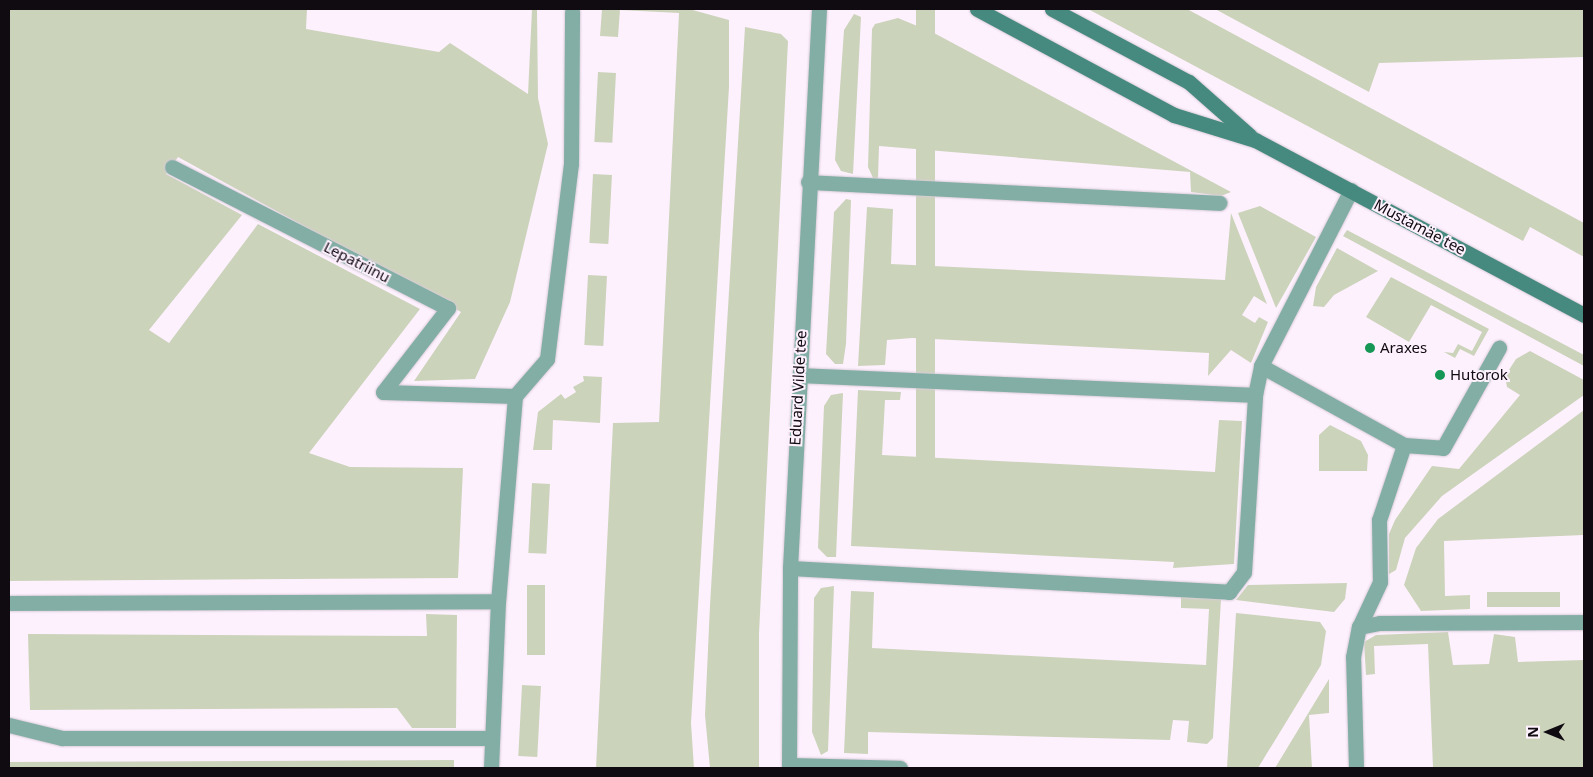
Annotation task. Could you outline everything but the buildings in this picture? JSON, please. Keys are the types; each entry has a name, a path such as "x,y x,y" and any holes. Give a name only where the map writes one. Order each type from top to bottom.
{"main road":[{"name":"Mustamäe tee","path":"977,9 1174,115 1255,140 1584,315"},
{"name":"Mustamäe tee","path":"1052,9 1189,82 1255,140"}],"street":[{"name":"Eduard Vilde tee","path":"789,767 790,568 808,182 819,9"},
{"path":"491,768 498,601 515,396 547,359 571,164 572,12"},
{"name":"Lepatriinu","path":"172,167 448,308 383,392 515,396"},
{"path":"808,182 1219,203"},
{"path":"790,568 1229,592 1244,572 1255,395 1261,366 1351,190"},
{"path":"1261,366 1404,445 1443,448 1499,348"},
{"path":"799,375 1255,395"},
{"path":"1356,768 1352,657 1359,627 1380,582 1379,520 1404,445"},
{"path":"9,603 498,601"},
{"path":"1359,627 1380,622 1584,622"},
{"path":"9,725 62,738 491,738"},
{"path":"789,767 900,768"}],"green space":[{"path":"9,9 307,9 306,29 439,52 450,43 528,94 532,9 537,9 538,98 548,144 510,302 475,379 414,381 461,312 178,157 166,174 242,215 149,330 169,343 258,224 420,309 309,453 350,467 463,468 458,578 9,581"},
{"path":"602,9 689,9 729,20 729,87 691,723 694,768 596,768 613,423 659,422 679,13 620,10 618,37 600,36"},
{"path":"916,9 935,9 935,469 916,469"},
{"path":"1088,9 1187,9 1584,223 1584,257 1530,227 1523,241"},
{"path":"1215,9 1584,9 1584,57 1379,63 1369,92"},
{"path":"854,14 861,17 853,174 841,171 835,160 844,30"},
{"path":"898,18 934,33 1231,192 1221,196 1191,192 1190,172 879,146 878,178 873,178 868,167 872,29 875,24"},
{"path":"745,27 781,34 788,41 759,634 759,768 710,768 705,715 710,605"},
{"path":"598,72 616,73 612,143 594,142"},
{"path":"593,174 612,175 608,244 589,243"},
{"path":"846,199 851,200 846,344 843,364 835,364 826,354 834,212"},
{"path":"1260,206 1316,237 1276,308 1238,213"},
{"path":"867,207 893,209 891,264 1225,280 1231,213 1267,304 1254,296 1242,315 1255,323 1259,317 1268,322 1251,363 1231,350 1208,376 1209,353 912,338 887,340 885,365 858,366"},
{"path":"1347,230 1584,355 1584,366 1343,236"},
{"path":"1337,248 1378,271 1334,295 1324,307 1313,306 1316,287"},
{"path":"588,275 607,276 603,346 584,345"},
{"path":"1391,277 1489,329 1474,356 1460,349 1455,358 1444,352 1453,353 1458,344 1472,351 1482,332 1431,305 1409,342 1366,317"},
{"path":"1530,351 1584,380 1584,395 1442,496 1405,538 1396,570 1389,574 1389,534 1395,520 1432,466 1459,469 1520,395 1507,387 1505,376 1516,359"},
{"path":"583,376 602,377 600,423 553,420 552,450 533,450 538,412 561,394 565,399 576,392 573,387 584,381"},
{"path":"858,390 901,392 900,400 885,400 882,455 1215,472 1219,420 1242,421 1234,564 1173,568 1174,562 851,546"},
{"path":"843,393 836,557 827,557 818,548 824,406 831,395"},
{"path":"1584,410 1584,535 1444,541 1445,596 1470,595 1470,609 1421,611 1404,585 1416,548 1438,519"},
{"path":"1330,425 1361,441 1368,455 1367,471 1319,471 1319,435"},
{"path":"532,483 550,484 546,554 528,553"},
{"path":"1347,583 1345,599 1334,612 1236,600 1248,585"},
{"path":"527,585 545,585 545,655 527,655"},
{"path":"834,586 828,751 821,755 812,732 814,598 821,588"},
{"path":"851,591 874,592 872,648 1206,665 1209,609 1181,608 1181,597 1221,599 1213,738 1207,744 1187,742 1189,721 1173,720 1170,740 868,732 868,754 844,753"},
{"path":"1487,592 1560,592 1560,607 1487,607"},
{"path":"1236,613 1320,622 1326,631 1321,665 1258,768 1227,768"},
{"path":"426,614 457,615 456,728 412,728 397,708 30,710 28,634 427,636"},
{"path":"1448,632 1453,665 1489,664 1494,634 1515,637 1518,662 1584,660 1584,768 1433,768 1428,644 1374,646 1375,674 1366,675 1364,642 1376,635"},
{"path":"1329,679 1329,713 1309,715 1312,768 1275,768"},
{"path":"522,685 541,686 537,757 518,756"},
{"path":"454,760 454,768 9,768 9,762"}],"place":[{"name":"Araxes","path":"1370,348"},
{"name":"Hutorok","path":"1440,375"}]}
